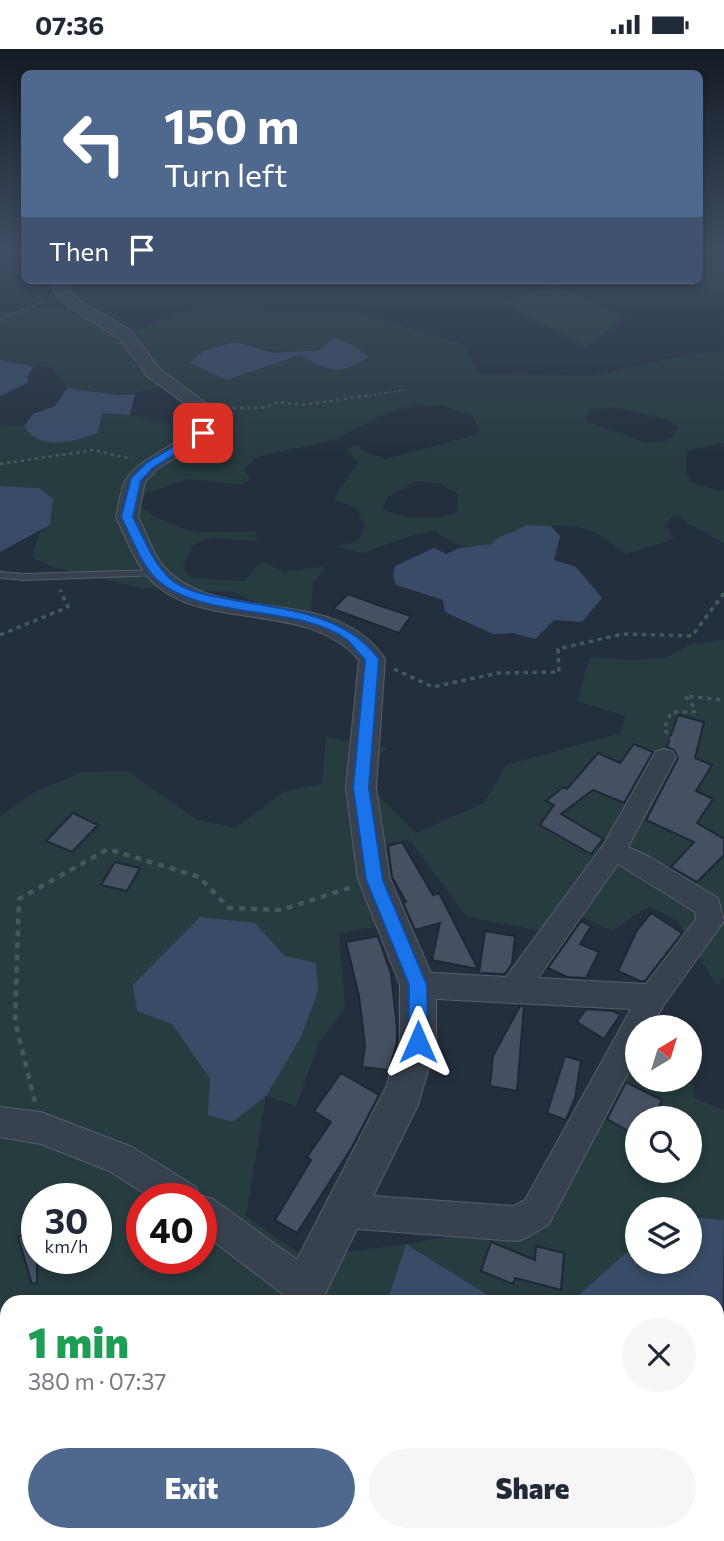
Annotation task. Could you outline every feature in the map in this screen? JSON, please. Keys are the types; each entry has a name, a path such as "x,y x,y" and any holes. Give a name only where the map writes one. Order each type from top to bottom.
{"street":[{"path":"101,320 125,334 153,372 205,409 208,419 203,433 150,465 135,481 127,517 157,573 171,586 201,597 323,623 351,637 372,659 361,788 374,880 418,985 418,1042 404,1092 303,1295 217,1223"},
{"path":"513,990 613,851 664,757"},
{"path":"344,1211 519,1224 537,1212 653,997 710,921 708,906 639,863 613,851"},
{"path":"418,985 653,997"},
{"path":"0,1122 41,1128 120,1159 158,1183"}],"lane":[{"path":"0,575 157,573"}],"path":[{"path":"205,409 262,408 279,402 302,405 404,390"},
{"path":"0,464 94,450 150,465"},
{"path":"0,635 68,607 54,576"},
{"path":"372,659 433,687 498,673 559,672 558,649 623,634 692,636 724,593"},
{"path":"664,757 674,742 664,729 671,712 694,712 696,709 685,696 724,700"},
{"path":"41,1128 15,1021 19,899 108,849 199,877 229,908 281,910 374,880"}],"green space":[{"path":"0,320 86,320 118,336 139,370 161,386 125,393 67,388 52,368 0,360"},
{"path":"165,320 380,320 463,344 479,373 592,376 690,354 724,351 724,443 686,451 687,477 696,485 724,491 724,544 675,515 665,525 674,539 626,554 594,532 566,526 523,529 499,537 492,544 474,546 461,546 435,531 410,536 363,553 335,546 358,542 365,527 357,508 336,501 335,495 358,463 346,449 358,445 366,452 385,459 475,435 480,430 473,416 444,406 413,405 383,415 334,440 257,457 244,469 251,479 240,485 188,479 147,493 139,506 169,523 194,531 256,531 257,541 213,538 195,543 182,567 192,578 244,581 261,561 284,572 327,566 313,583 311,610 265,607 234,592 141,588 52,567 32,557 39,533 50,525 39,488 0,486 0,425 24,426 40,440 59,443 98,433 102,413 130,415 171,424 180,440 211,432 218,419 205,401 160,373 147,347 134,331","holes":["330,340 332,371 300,355 227,380 235,342 297,352 309,350","614,407 670,420 679,429 667,441 646,443 586,421 590,410","416,481 442,484 458,495 457,512 438,517 409,517 382,508 388,497"]},
{"path":"534,320 622,320 586,347"},
{"path":"724,640 724,977 716,985 678,921 649,906 612,931 564,908 542,931 467,917 409,839 357,850 377,927 339,933 345,1008 319,1043 296,1106 266,1096 246,1216 305,1258 406,1244 554,1218 579,1157 625,1075 625,1092 694,1092 694,1098 724,1110 724,1220 702,1218 702,1197 625,1197 625,1254 578,1295 488,1295 407,1244 389,1295 0,1295 0,816 33,793 82,772 128,771 196,819 235,828 283,792 322,784 326,737 387,748 369,766 369,787 416,833 484,803 506,765 621,733 625,716 577,701 590,657 629,660 666,658 689,645","holes":["255,923 285,956 208,1115 210,1079 172,1024"]}],"water":[{"path":"331,340 351,344 368,357 348,367 334,369 300,355 227,380 190,363 203,351 235,342 275,353 319,350"},
{"path":"0,360 34,366 27,377 29,382 0,396"},
{"path":"67,388 118,395 135,394 130,415 102,413 98,433 79,439 58,443 39,440 24,426 33,414 55,406"},
{"path":"0,486 39,488 53,499 50,525 0,552"},
{"path":"525,525 551,526 560,536 554,560 576,567 602,598 582,622 554,620 535,639 513,633 493,634 445,612 443,600 396,585 393,576 395,566 434,548 446,554 459,548 492,544"},
{"path":"200,917 255,923 285,956 316,963 318,991 301,1037 266,1096 232,1122 208,1115 210,1079 172,1024 137,1011 133,985"},
{"path":"702,1218 724,1220 723,1295 578,1295 625,1254 625,1274 702,1274"},
{"path":"406,1244 488,1295 389,1295"}],"building":[{"path":"348,594 411,616 399,633 333,609"},
{"path":"678,715 704,722 695,758 712,765 696,791 713,799 697,823 724,839 724,855 697,882 671,867 694,842 646,820 678,758 674,750 667,747"},
{"path":"634,744 653,752 624,803 593,790 561,814 603,839 591,854 540,825 554,805 546,801 563,787 567,789 598,753 620,763"},
{"path":"73,813 98,825 72,852 46,841"},
{"path":"402,842 433,895 439,893 478,969 432,960 440,923 415,930 403,903 406,902 392,877 388,846"},
{"path":"115,862 140,868 127,891 101,885"},
{"path":"651,913 682,933 645,981 640,981 618,971 637,930"},
{"path":"581,921 591,926 580,944 599,952 586,978 567,977 548,968"},
{"path":"485,931 515,936 512,964 505,974 479,973"},
{"path":"378,936 391,974 397,1028 397,1042 389,1070 362,1067 365,1046 359,996 346,942"},
{"path":"520,1006 524,1006 517,1091 490,1086 493,1056"},
{"path":"586,1009 613,1011 620,1015 604,1039 577,1022"},
{"path":"565,1056 581,1061 575,1098 566,1120 547,1113"},
{"path":"341,1073 379,1095 352,1147 297,1233 275,1220 311,1160 307,1157 331,1122 314,1111"},
{"path":"625,1084 625,1092 646,1092 662,1100 659,1106 625,1106 625,1129 607,1119"},
{"path":"491,1242 535,1260 536,1246 564,1253 561,1290 515,1278 513,1284 481,1271"},
{"path":"29,1274 37,1274 37,1283 32,1284"}],"route":[{"path":"203,433 150,465 135,481 127,517 157,573 171,586 201,597 323,623 351,637 372,659 361,788 374,880 418,985 418,1042"}]}
